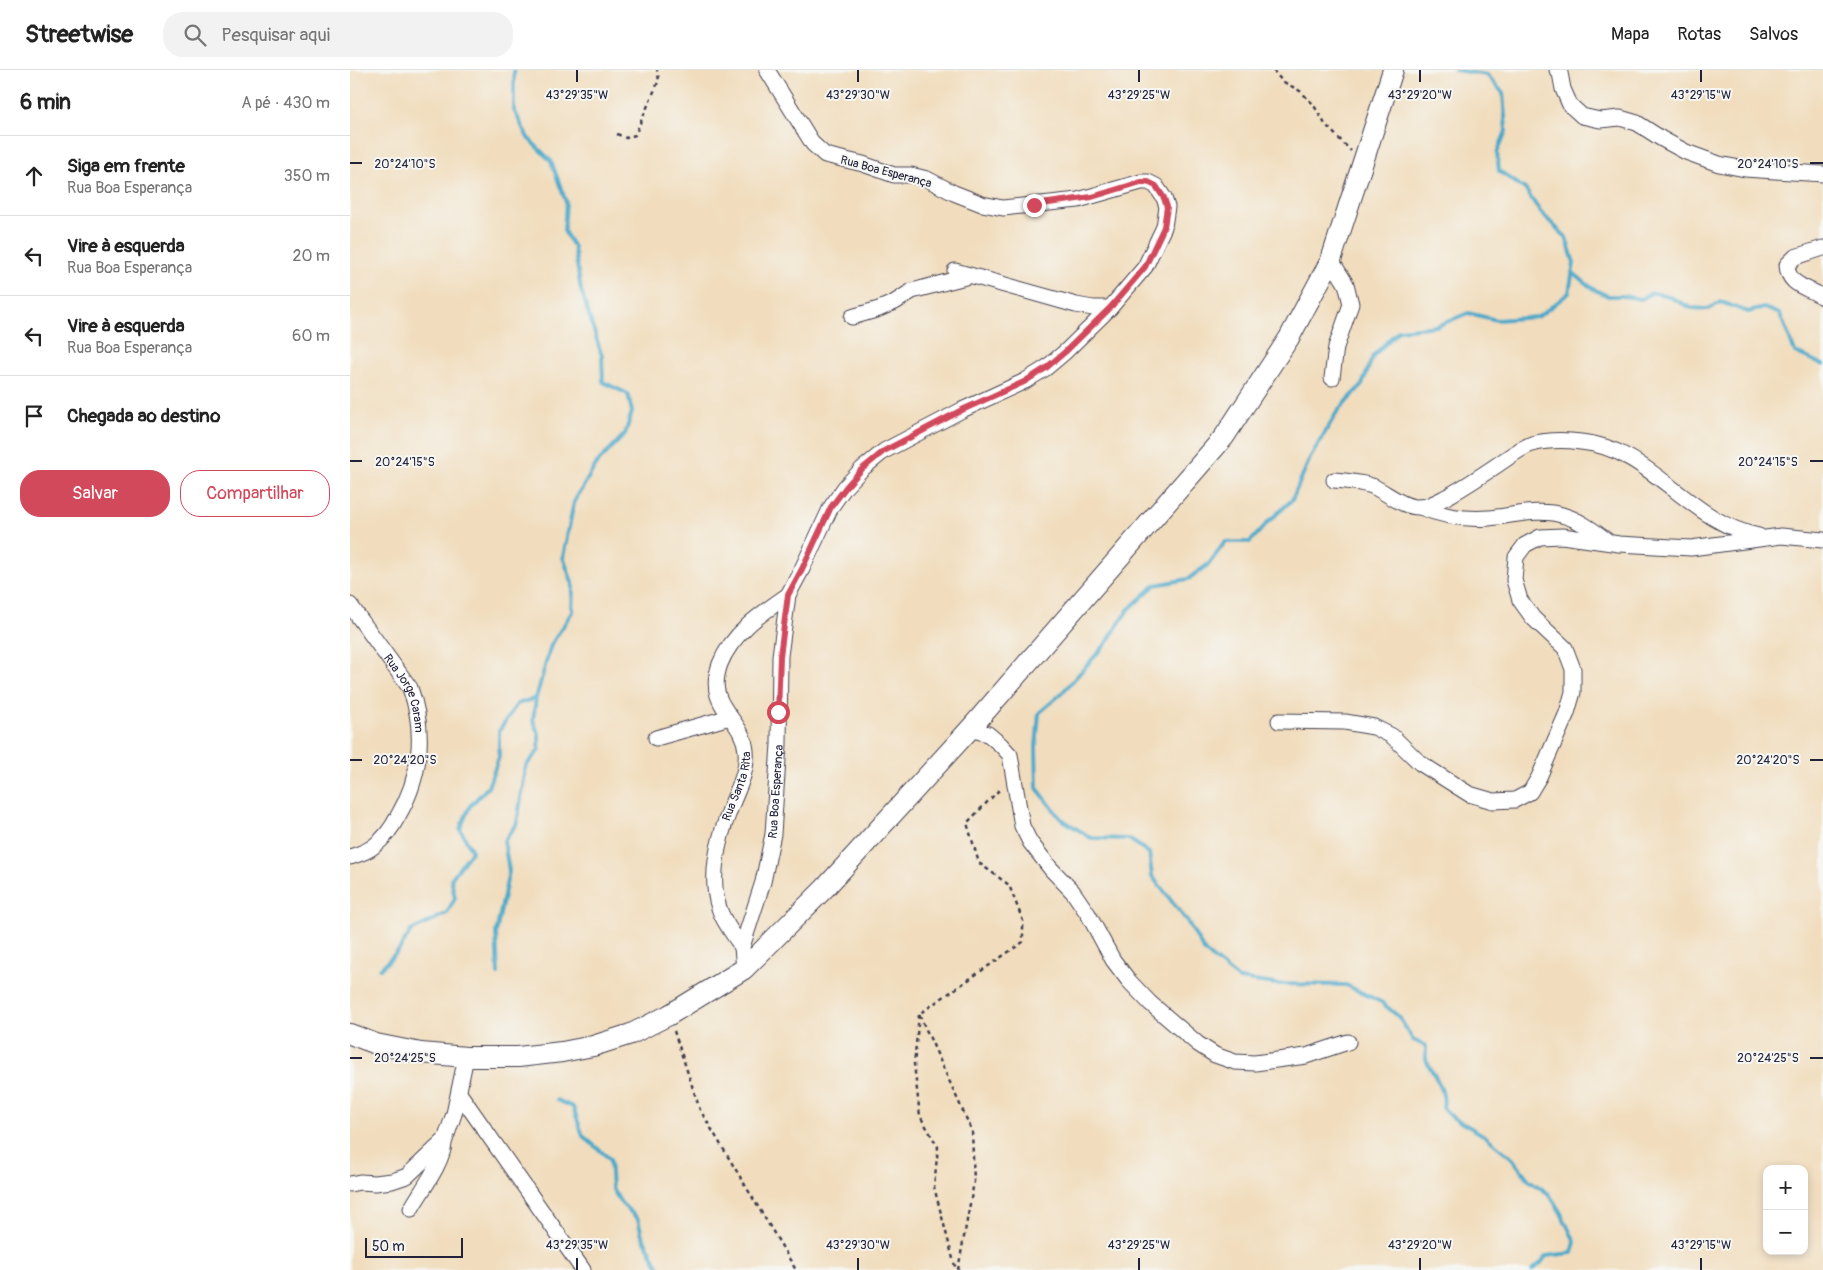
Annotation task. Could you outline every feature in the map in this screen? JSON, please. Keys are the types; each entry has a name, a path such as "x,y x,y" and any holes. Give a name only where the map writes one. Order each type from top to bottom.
{"main road":[{"path":"350,1034 376,1044 421,1053 466,1057 518,1057 562,1052 593,1046 631,1034 669,1015 744,969 825,888 970,729 1224,438 1289,338 1331,260 1393,70"}],"street":[{"name":"Rua Boa Esperança","path":"744,969 742,947 764,882 773,834 779,744 780,656 788,595 831,507 862,469 884,451 962,410 1024,382 1046,368 1065,352 1110,308 1145,267 1164,227 1167,207 1164,198 1156,186 1148,182 1141,182 1092,197 1003,208 982,204 911,175 894,175 864,164 825,155 813,144 768,70"},
{"path":"1557,70 1560,73 1563,89 1570,105 1582,116 1600,120 1620,118 1637,123 1686,152 1719,164 1745,169 1823,174"},
{"path":"1823,248 1795,257 1787,265 1787,275 1795,283 1823,297"},
{"path":"1331,260 1346,284 1351,304 1336,347 1332,378"},
{"path":"852,317 887,306 912,291 962,274 1076,305 1110,308"},
{"path":"1420,508 1454,493 1531,444 1556,441 1582,442 1608,447 1633,459 1711,518 1748,534 1771,538"},
{"path":"1334,480 1354,481 1372,486 1407,504 1439,515 1462,518 1486,518 1536,512 1560,514 1581,522 1611,543"},
{"path":"1280,722 1345,722 1374,727 1392,736 1420,763 1469,794 1493,801 1515,800 1530,792 1539,777 1567,714 1573,692 1572,669 1565,648 1534,618 1520,600 1514,580 1516,558 1525,545 1540,538 1562,536 1611,543 1692,548 1780,536 1823,540"},
{"name":"Rua Santa Rita","path":"742,947 718,908 714,884 720,840 746,765 744,741 720,703 716,686 717,675 723,659 735,640 749,624 788,595"},
{"name":"Rua Jorge Caram","path":"350,605 410,688 416,702 419,734 416,775 404,806 390,831 366,852 350,857"},
{"path":"656,738 730,717"},
{"path":"970,729 988,734 1010,755 1022,826 1030,842 1051,869 1073,892 1088,914 1113,960 1129,981 1150,1003 1198,1044 1215,1055 1235,1062 1255,1063 1306,1056 1348,1042"},
{"path":"411,1209 443,1151 459,1093 466,1057"},
{"path":"459,1093 583,1270"},
{"path":"350,1184 392,1181 407,1176 445,1140"}],"path":[{"path":"617,134 626,138 635,135 659,80 657,70"},
{"path":"1274,70 1282,80 1300,91 1313,104 1325,124 1362,163"},
{"path":"957,1270 934,1187 938,1147 920,1116 914,1064 919,1014 1023,942 1023,921 1009,884 979,863 967,822 1013,777"},
{"path":"919,1014 972,1130 974,1182 957,1270"},
{"path":"669,1015 700,1110 796,1270"}],"waterway":[{"path":"380,969 399,950 411,931 447,913 455,898 451,879 472,851 460,829 470,806 488,787 499,757 499,731 517,704 536,698 551,645 572,612 573,585 563,557 574,502 597,463 625,434 632,412 628,394 603,382 602,356 581,290 574,247 564,231 566,202 551,161 528,138 514,110 515,70"},
{"path":"1455,70 1487,75 1503,93 1506,131 1497,153 1499,171 1525,189 1541,213 1566,237 1574,263 1569,293 1538,317 1497,320 1468,313 1437,326 1399,330 1373,356 1362,385 1337,412 1310,458 1292,500 1250,542 1225,542 1209,564 1188,579 1155,585 1128,610 1105,645 1061,694 1039,713 1036,747 1037,788 1060,818 1091,838 1129,839 1149,853 1152,876 1187,921 1205,952 1239,979 1276,984 1346,985 1381,1002 1399,1017 1413,1040 1426,1046 1426,1060 1442,1090 1443,1108 1452,1117 1485,1136 1512,1158 1529,1180 1549,1194 1561,1213 1575,1242 1572,1253 1546,1256 1532,1270"},
{"path":"1572,272 1593,289 1608,296 1641,299 1652,293 1666,295 1691,308 1708,309 1721,302 1748,312 1764,308 1780,314 1795,352 1823,365"},
{"path":"498,974 496,933 509,871 504,841 517,823 526,766 539,750 539,735 533,720 536,698"},
{"path":"557,1100 573,1107 583,1136 610,1159 612,1188 621,1203 638,1219 642,1235 660,1270"}],"route":[{"path":"778,712 780,656 788,595 831,507 846,487 862,469 884,451 962,410 1024,382 1046,368 1065,352 1086,333 1136,280 1145,267 1164,227 1167,207 1164,198 1156,186 1148,182 1134,183 1078,200 1034,205"}]}
